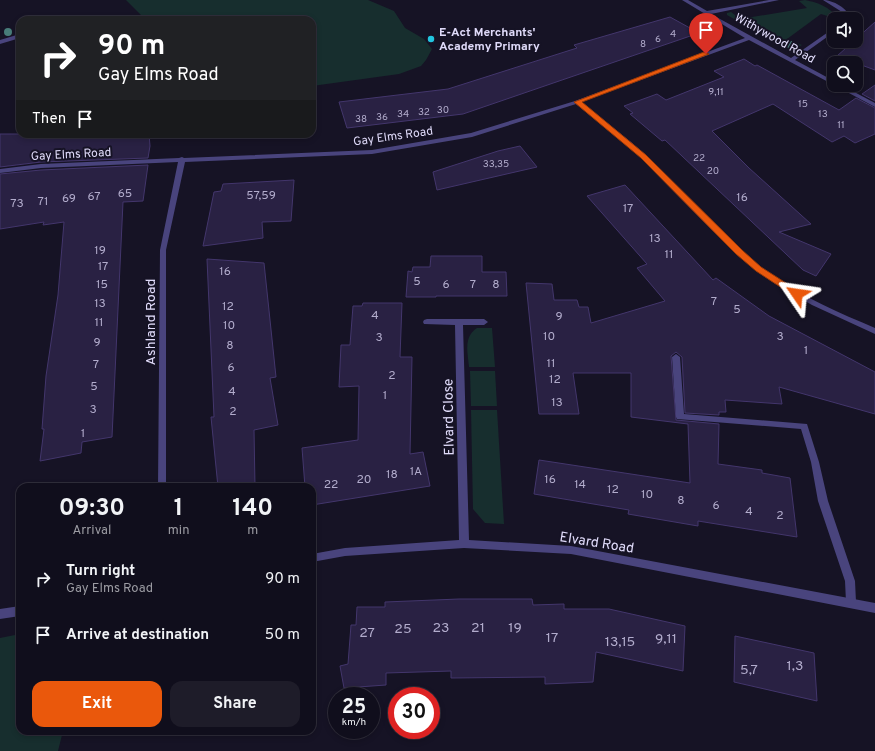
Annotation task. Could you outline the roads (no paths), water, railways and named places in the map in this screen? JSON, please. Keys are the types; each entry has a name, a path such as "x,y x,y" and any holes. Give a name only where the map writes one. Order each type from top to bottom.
{"street":[{"name":"Withywood Road","path":"684,0 749,38 827,79"},
{"path":"707,13 777,0"},
{"path":"825,0 845,12"},
{"path":"791,61 827,35"},
{"path":"0,42 16,37"},
{"name":"Gay Elms Road","path":"0,171 41,166 372,152 485,132 577,102 749,38"},
{"path":"850,92 875,105"},
{"path":"577,102 643,157 739,252 759,269 804,297 842,318 875,331"},
{"name":"Ashland Road","path":"162,483 163,250 182,159"},
{"path":"427,322 484,322"},
{"name":"Elvard Close","path":"459,322 464,544"},
{"path":"676,357 680,417 804,426 815,462 823,501 850,581 851,602"},
{"name":"Elvard Road","path":"316,557 345,552 464,544 571,550 851,602 875,608"},
{"path":"0,614 16,611"}],"place":[{"name":"E-Act Merchants' Academy Primary","path":"431,39"}]}
